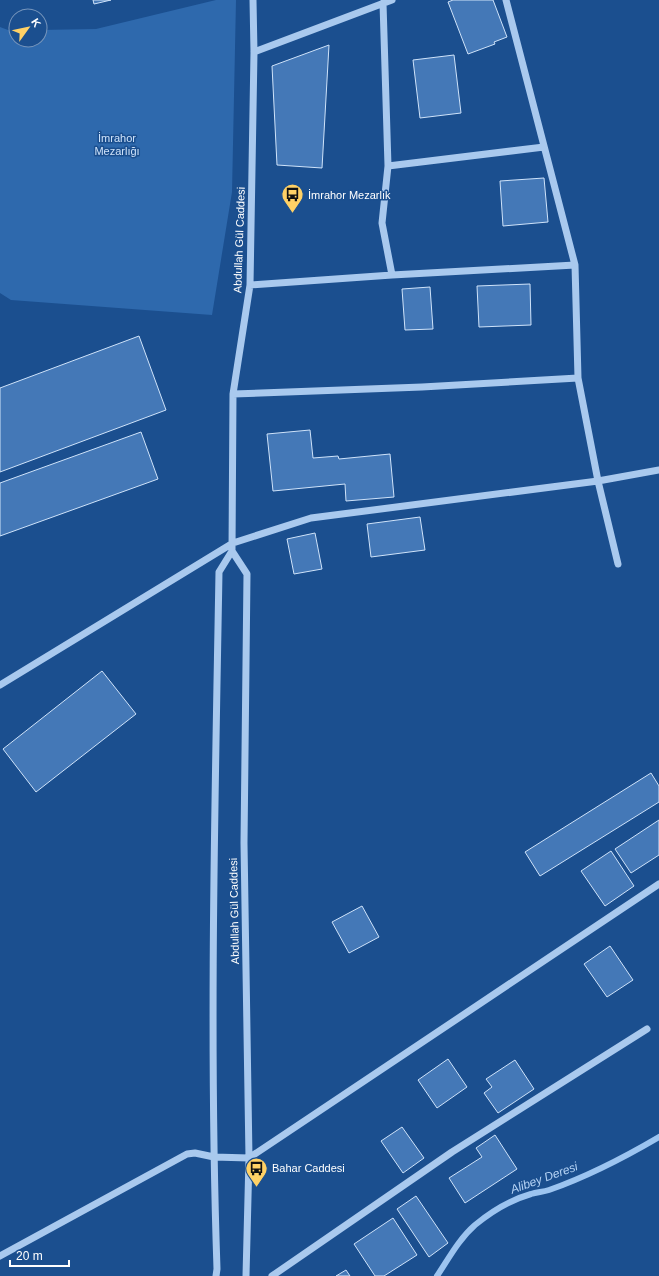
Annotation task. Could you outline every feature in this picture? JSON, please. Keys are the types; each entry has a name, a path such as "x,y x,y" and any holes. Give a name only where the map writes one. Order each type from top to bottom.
{"street":[{"name":"Abdullah Gül Caddesi","path":"216,1276 214,1157 214,891 219,572 232,551 233,394 250,285 254,52 253,0"},
{"path":"254,52 392,0"},
{"path":"506,0 575,265 578,378 598,481 618,564"},
{"path":"384,3 388,166 382,223 392,275"},
{"path":"388,166 544,147"},
{"path":"250,285 392,275 575,265"},
{"path":"233,394 422,387 578,378"},
{"path":"0,685 232,543 311,518 598,481 659,470"},
{"name":"Abdullah Gül Caddesi","path":"232,551 247,574 244,843 249,1158 246,1276"},
{"path":"0,1256 187,1154 195,1153 214,1157 249,1158 659,884"},
{"path":"272,1276 452,1152 647,1029"}],"green space":[{"name":"İmrahor Mezarlığı","path":"216,0 236,0 232,192 212,315 11,300 0,293 0,27 8,30 8,48 48,48 48,30 96,29"}],"building":[{"path":"93,0 111,0 94,4"},
{"path":"453,0 493,0 507,37 494,42 495,44 468,54 448,2"},
{"path":"329,45 322,168 277,165 272,66"},
{"path":"454,55 461,113 420,118 413,60"},
{"path":"544,178 548,222 503,226 500,181"},
{"path":"530,284 531,325 479,327 477,286"},
{"path":"430,287 433,329 405,330 402,289"},
{"path":"139,336 166,410 0,472 0,388"},
{"path":"310,430 313,458 338,456 339,459 390,454 394,497 346,501 345,484 273,491 267,434"},
{"path":"141,432 158,479 0,536 0,483"},
{"path":"420,517 425,550 371,557 367,524"},
{"path":"315,533 322,569 294,574 287,539"},
{"path":"102,671 136,714 36,792 3,749"},
{"path":"651,773 659,786 659,802 540,876 525,852"},
{"path":"659,820 659,855 631,873 615,849"},
{"path":"611,851 634,886 605,906 581,871"},
{"path":"362,906 379,937 349,953 332,922"},
{"path":"610,946 633,980 607,997 584,964"},
{"path":"448,1059 467,1087 437,1108 418,1080"},
{"path":"515,1060 534,1089 498,1113 484,1093 492,1087 486,1079"},
{"path":"402,1127 424,1158 403,1173 381,1141"},
{"path":"495,1135 517,1169 465,1203 449,1178 482,1157 476,1148"},
{"path":"416,1196 448,1243 429,1257 397,1209"},
{"path":"393,1218 417,1255 384,1276 375,1276 354,1244"},
{"path":"346,1270 350,1276 336,1276"}],"waterway":[{"name":"Alibey Deresi","path":"437,1276 454,1249 469,1230 488,1215 523,1196 549,1190 591,1173 659,1137"}],"place":[{"name":"İmrahor Mezarlık","path":"292,214"},
{"name":"Bahar Caddesi","path":"256,1188"}]}
